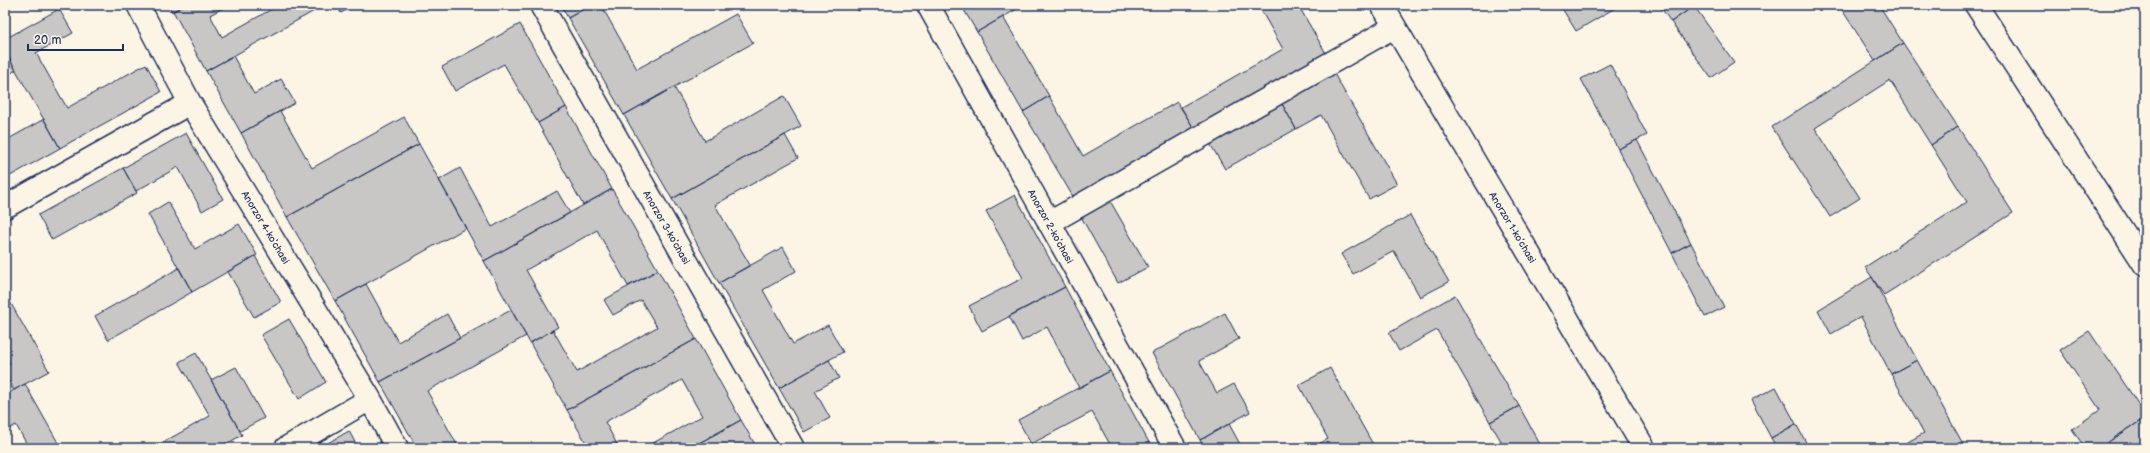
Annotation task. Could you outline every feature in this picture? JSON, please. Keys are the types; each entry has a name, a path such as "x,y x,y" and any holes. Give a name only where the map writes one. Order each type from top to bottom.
{"street":[{"name":"Аnorzor 4-koʼchasi","path":"138,5 190,103 370,399 397,448"},
{"name":"Аnorzor 3-koʼchasi","path":"542,5 793,448"},
{"name":"Аnorzor 2-koʼchasi","path":"928,5 1174,448"},
{"name":"Аnorzor 1-koʼchasi","path":"1382,5 1644,448"},
{"path":"1976,5 2145,266"},
{"path":"1049,223 1394,27"},
{"path":"5,207 190,103"},
{"path":"286,448 370,399"}],"building":[{"path":"169,5 185,5 172,12"},
{"path":"185,5 228,5 210,15 222,37 279,5 325,5 206,71 173,11"},
{"path":"336,5 355,5 341,13"},
{"path":"561,5 591,5 568,18"},
{"path":"591,5 601,5 637,69 736,14 753,43 624,115 568,18"},
{"path":"855,5 869,5 858,11"},
{"path":"961,5 1024,5 977,32"},
{"path":"1258,5 1298,5 1327,55 1195,130 1181,107 1283,49"},
{"path":"1560,5 1620,5 1576,31"},
{"path":"1659,5 1693,5 1694,6 1671,22"},
{"path":"1839,5 1879,5 1903,43 1875,61"},
{"path":"1694,6 1734,62 1711,78 1671,22"},
{"path":"59,9 73,33 36,53 67,108 146,64 161,92 60,148 5,51 5,39"},
{"path":"1003,17 1049,96 1023,112 977,32"},
{"path":"520,24 566,107 538,123 504,64 455,91 442,67"},
{"path":"1903,43 1958,127 1931,145 1890,80 1815,128 1860,198 1830,217 1772,127"},
{"path":"5,51 16,70 5,77"},
{"path":"233,56 254,94 281,79 295,103 241,133 206,71"},
{"path":"1610,64 1647,135 1618,149 1581,79"},
{"path":"1333,72 1397,184 1369,199 1321,115 1296,129 1281,102"},
{"path":"674,87 705,141 784,96 801,126 672,199 624,115"},
{"path":"1049,96 1083,156 1177,102 1195,130 1075,200 1023,112"},
{"path":"1281,102 1296,129 1225,169 1209,142"},
{"path":"566,107 612,189 583,205 538,123"},
{"path":"280,111 312,168 404,117 419,144 287,217 241,133"},
{"path":"44,119 60,148 5,179 5,141"},
{"path":"1958,127 2013,213 1884,295 1865,267 1967,202 1931,145"},
{"path":"186,133 223,199 202,211 178,167 136,191 123,168"},
{"path":"785,135 798,158 715,205 750,265 719,283 672,199"},
{"path":"1637,140 1691,243 1672,253 1618,149"},
{"path":"419,144 466,228 335,301 287,217"},
{"path":"123,168 137,193 52,240 38,215"},
{"path":"460,168 492,227 557,191 570,213 484,261 439,180"},
{"path":"612,189 658,270 628,286 597,230 526,270 558,327 530,343 484,261"},
{"path":"1015,195 1065,287 982,331 969,306 1023,278 986,211"},
{"path":"1109,199 1148,267 1118,283 1080,215"},
{"path":"168,202 195,249 239,224 257,255 192,292 148,214"},
{"path":"1410,215 1449,282 1420,297 1394,251 1353,274 1341,254"},
{"path":"1691,243 1724,307 1705,317 1672,253"},
{"path":"783,247 796,271 763,290 793,344 828,325 843,352 779,388 719,283"},
{"path":"255,256 281,302 254,317 228,272"},
{"path":"179,268 192,292 108,340 95,316"},
{"path":"658,270 696,339 567,410 530,343 553,330 577,372 657,327 641,300 613,315 604,300"},
{"path":"1872,277 1917,360 1891,374 1861,317 1831,334 1818,310"},
{"path":"366,284 398,342 447,314 460,338 380,382 335,301"},
{"path":"1065,287 1110,371 1079,388 1047,327 1022,341 1009,316"},
{"path":"5,293 49,371 14,390 5,375 5,367 10,364 5,354"},
{"path":"1455,295 1519,406 1490,422 1437,330 1399,351 1389,333"},
{"path":"511,310 526,336 427,391 459,448 417,448 380,382"},
{"path":"1225,313 1239,339 1199,361 1217,393 1234,384 1250,412 1200,440 1152,353"},
{"path":"289,319 326,382 299,399 261,335"},
{"path":"2089,331 2145,414 2145,418 2099,448 2085,448 2072,429 2100,410 2060,350"},
{"path":"696,339 741,420 690,448 644,448 702,416 682,380 605,422 619,448 589,448 567,410"},
{"path":"196,353 242,435 219,448 153,448 210,416 179,362"},
{"path":"829,360 839,378 815,391 830,418 804,432 779,388"},
{"path":"1917,360 1963,444 1956,448 1908,448 1906,443 1924,433 1891,374"},
{"path":"236,367 264,418 240,431 211,380"},
{"path":"1330,368 1375,448 1311,448 1328,439 1299,385"},
{"path":"1110,371 1152,448 1112,448 1092,412 1031,444 1018,420"},
{"path":"25,384 61,448 29,448 16,425 5,431 5,395"},
{"path":"1776,387 1796,424 1771,438 1751,400"},
{"path":"1519,406 1542,448 1505,448 1490,422"},
{"path":"2145,418 2145,441 2134,448 2099,448"},
{"path":"741,420 757,448 690,448"},
{"path":"1229,424 1242,448 1204,448 1200,440"},
{"path":"1796,424 1809,448 1777,448 1771,438"},
{"path":"349,431 358,448 319,448"}]}
